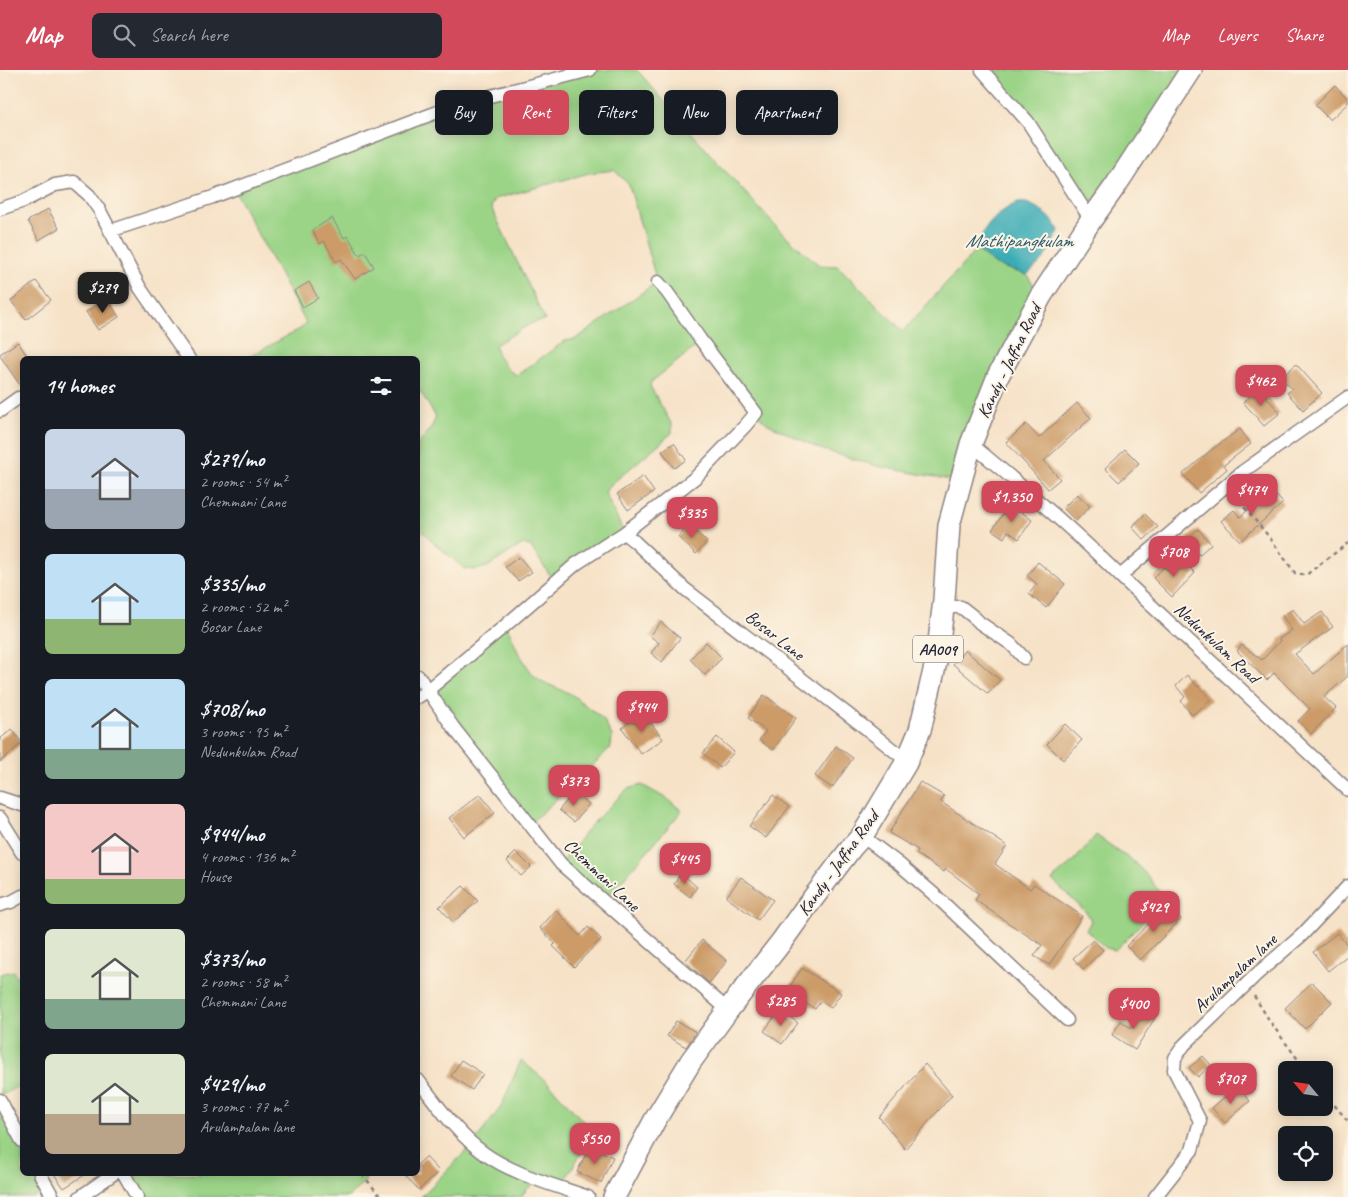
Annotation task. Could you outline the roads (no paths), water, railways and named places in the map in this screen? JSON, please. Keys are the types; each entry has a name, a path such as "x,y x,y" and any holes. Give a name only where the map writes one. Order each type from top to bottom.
{"highway":[{"name":"Kandy - Jaffna Road","path":"614,1197 655,1120 691,1060 862,836 907,761 920,730 937,658 949,526 971,444 998,376 1040,296 1192,70"}],"street":[{"path":"110,231 213,197 456,105 590,70"},
{"path":"982,70 1028,122 1091,220"},
{"path":"0,209 24,201 55,184 74,182 89,195 100,211 140,288 187,356"},
{"path":"422,694 576,564 624,533 696,478 756,413 658,282"},
{"path":"1120,576 1242,472 1348,397"},
{"path":"0,412 20,398"},
{"name":"Nedunkulam Road","path":"971,444 1084,541 1348,790"},
{"name":"Bosar Lane","path":"624,533 685,588 907,761"},
{"path":"943,607 961,607 1010,644 1024,658"},
{"name":"Chemmani Lane","path":"422,694 452,727 561,864 728,1010"},
{"path":"0,798 20,804"},
{"path":"0,818 20,850"},
{"path":"862,836 899,864 937,897 1067,1020"},
{"name":"Arulampalam lane","path":"1155,1197 1192,1150 1200,1121 1174,1070 1175,1058 1184,1045 1246,984 1302,935 1348,886"},
{"path":"0,905 20,897"},
{"path":"420,1082 466,1138 485,1154 516,1171 588,1197"},
{"path":"0,1100 20,1137"},
{"path":"41,1176 53,1197"},
{"path":"80,1197 110,1176"},
{"path":"125,1176 136,1197"}],"water":[{"name":"Mathipangkulam","path":"1018,203 1026,203 1041,210 1054,222 1059,231 1043,260 1027,275 996,265 976,250 986,228 997,215"}]}
